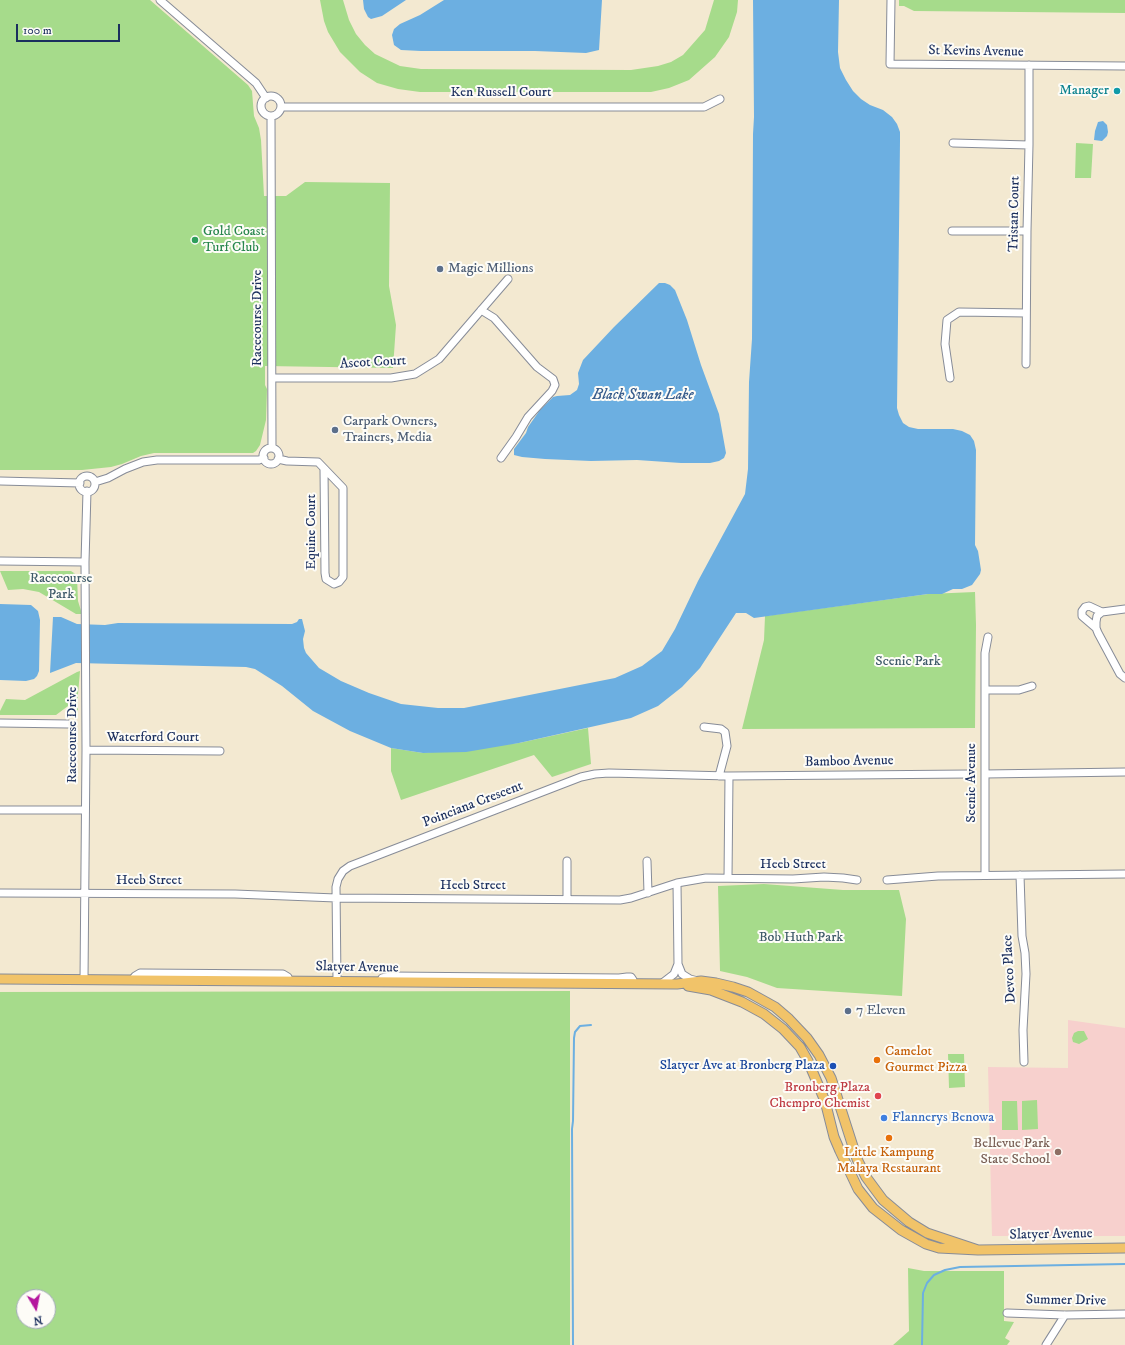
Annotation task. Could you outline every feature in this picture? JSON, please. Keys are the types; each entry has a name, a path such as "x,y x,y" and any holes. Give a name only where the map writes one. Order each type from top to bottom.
{"main road":[{"name":"Slatyer Avenue","path":"0,980 633,984 716,983 748,992 775,1007 790,1019 807,1038 819,1055 831,1078 854,1152 862,1170 876,1191 891,1208 909,1222 927,1233 978,1250"},
{"name":"Slatyer Avenue","path":"677,984 711,990 742,1002 764,1014 783,1029 800,1047 808,1061 824,1101 834,1137 858,1189 873,1208 901,1230 926,1244 939,1248 978,1250 1125,1248"}],"street":[{"path":"160,0 256,83 266,98"},
{"name":"St Kevins Avenue","path":"891,0 890,64 1125,66"},
{"name":"Tristan Court","path":"1026,364 1029,65"},
{"path":"268,96 276,98 280,102 278,112 271,116 264,113 261,108 261,102 266,98 268,96"},
{"name":"Ken Russell Court","path":"280,107 704,107 720,99"},
{"name":"Racecourse Drive","path":"271,116 272,448"},
{"path":"953,143 1029,145"},
{"path":"952,231 1027,231"},
{"name":"Ascot Court","path":"272,378 391,378 415,374 439,359 508,279"},
{"path":"481,310 494,318 537,367 553,379 555,385 552,391 528,417 501,458"},
{"path":"950,378 945,344 947,320 959,312 1026,313"},
{"path":"272,448 277,451 278,459 275,463 270,464 266,462 264,458 266,450 272,448"},
{"path":"95,482 108,478 143,462 157,460 259,460 264,458"},
{"name":"Equine Court","path":"278,459 287,461 318,462 343,488 343,577 339,582 334,584 326,579 325,573 324,469"},
{"path":"88,476 93,478 95,482 94,488 87,491 81,487 80,483 82,478 88,476"},
{"path":"0,481 80,483"},
{"name":"Racecourse Drive","path":"84,980 86,750 85,562 87,491"},
{"path":"0,561 85,562"},
{"path":"1125,608 1102,612 1089,606 1085,607 1082,611 1084,618 1096,628 1120,674 1125,678"},
{"path":"1096,628 1096,619 1102,612"},
{"name":"Scenic Avenue","path":"985,875 985,653 988,637"},
{"path":"985,690 1019,690 1032,686"},
{"path":"0,724 68,724"},
{"path":"704,727 721,729 725,732 727,746 719,776"},
{"name":"Waterford Court","path":"86,750 220,751"},
{"path":"985,774 1125,772"},
{"name":"Poinciana Crescent","path":"337,982 336,898 338,879 343,871 350,866 581,777 609,773 729,776"},
{"name":"Bamboo Avenue","path":"729,776 970,774"},
{"path":"728,878 729,776"},
{"path":"0,810 85,810"},
{"path":"567,899 568,861"},
{"path":"647,861 648,893"},
{"path":"887,880 938,876 1125,874"},
{"name":"Devco Place","path":"1020,875 1022,936 1025,953 1026,974 1023,1030 1024,1062"},
{"name":"Heeb Street","path":"0,892 235,894 336,898 620,900 648,893 677,883 706,878 793,879 824,877 857,880"},
{"path":"677,883 678,964 682,974 690,979 701,982"},
{"path":"661,984 674,974 678,964"},
{"name":"Slatyer Avenue","path":"0,975 28,975 36,980"},
{"name":"Summer Drive","path":"1007,1313 1065,1315 1125,1314"},
{"path":"1046,1345 1065,1315"}],"shaded area":[{"name":"Bellevue Park State School","path":"1068,1020 1125,1028 1125,1236 992,1236 988,1067 1068,1068"}],"green space":[{"name":"Gold Coast Turf Club","path":"0,0 150,0 248,85 252,91 254,116 259,128 261,140 264,196 286,196 305,182 390,183 389,286 396,325 393,368 265,366 265,385 267,389 266,420 260,445 253,453 154,453 111,467 82,470 0,470"},
{"path":"320,0 343,0 349,20 356,34 365,45 375,54 400,66 421,69 631,70 658,66 671,62 683,55 705,30 714,0 738,0 737,12 729,37 715,57 689,80 669,88 651,92 420,92 398,89 377,83 360,72 340,52 328,32 324,21"},
{"path":"899,0 1125,0 1125,13 914,11 904,6 899,6"},
{"path":"1076,143 1093,144 1091,178 1075,178"},
{"name":"Racecourse Park","path":"0,571 71,571 77,577 78,601 82,614 76,614 39,592 23,589 8,590"},
{"name":"Scenic Park","path":"975,592 975,728 742,729 764,640 765,616 928,594"},
{"path":"80,671 78,712 74,716 74,709 72,706 68,706 56,715 0,715 0,711 6,699 25,700"},
{"path":"588,728 591,764 552,777 534,755 401,800 391,771 391,748 423,753 519,743"},
{"name":"Bob Huth Park","path":"764,884 843,890 899,890 906,919 902,996 777,988 747,977 720,971 718,886"},
{"path":"570,991 570,1345 0,1345 0,992"},
{"path":"1084,1031 1088,1039 1079,1044 1073,1042 1072,1038 1074,1033"},
{"path":"948,1054 964,1054 965,1087 949,1088"},
{"path":"1037,1100 1038,1129 1022,1130 1022,1101"},
{"path":"1002,1101 1017,1101 1018,1130 1002,1130"},
{"path":"908,1268 924,1271 1004,1271 1004,1321 1014,1322 1005,1338 1010,1341 1007,1345 893,1345 909,1331"}],"water":[{"path":"363,0 406,0 382,16 371,19 368,17 364,9"},
{"path":"444,0 602,0 599,50 586,53 535,51 421,51 401,50 394,45 392,35 394,29 400,24 420,15"},
{"path":"753,0 839,0 838,52 840,68 853,91 870,105 883,110 892,117 900,132 897,408 903,423 909,427 918,429 953,429 970,435 974,441 976,450 975,545 978,551 981,570 980,574 972,585 962,589 953,589 942,594 928,594 754,618 746,613 736,613 700,668 682,687 658,706 631,718 519,743 466,752 423,753 391,748 350,731 313,711 282,686 255,669 246,667 76,663 50,673 53,617 61,617 77,624 105,625 118,623 292,624 297,622 299,619 302,619 305,631 303,639 304,648 306,653 319,668 341,681 401,704 438,708 464,708 615,678 642,666 662,651 675,629 698,581 745,494 748,469 749,382 752,339 754,117"},
{"path":"1103,121 1107,125 1107,136 1102,141 1094,140 1098,122"},
{"name":"Black Swan Lake","path":"659,283 670,285 675,290 687,320 701,365 719,414 726,453 724,458 710,463 681,463 637,460 591,461 545,459 514,455 514,449 540,410 553,397 570,395 577,390 579,384 578,373 583,360"},
{"path":"0,604 31,605 38,611 40,620 39,671 34,679 26,681 0,680"}],"waterway":[{"path":"573,1345 572,1129 574,1038 575,1032 580,1026 591,1025"},
{"path":"922,1345 923,1293 927,1283 934,1275 945,1270 960,1267 1125,1264"}],"place":[{"name":"Manager","path":"1117,91"},
{"name":"Gold Coast Turf Club","path":"195,240"},
{"name":"Magic Millions","path":"440,269"},
{"name":"Carpark Owners, Trainers, Media","path":"335,430"},
{"name":"7 Eleven","path":"848,1011"},
{"name":"Camelot Gourmet Pizza","path":"877,1060"},
{"name":"Slatyer Ave at Bronberg Plaza","path":"833,1066"},
{"name":"Bronberg Plaza Chempro Chemist","path":"878,1096"},
{"name":"Flannerys Benowa","path":"884,1118"},
{"name":"Little Kampung Malaya Restaurant","path":"889,1138"},
{"name":"Bellevue Park State School","path":"1058,1152"}]}
